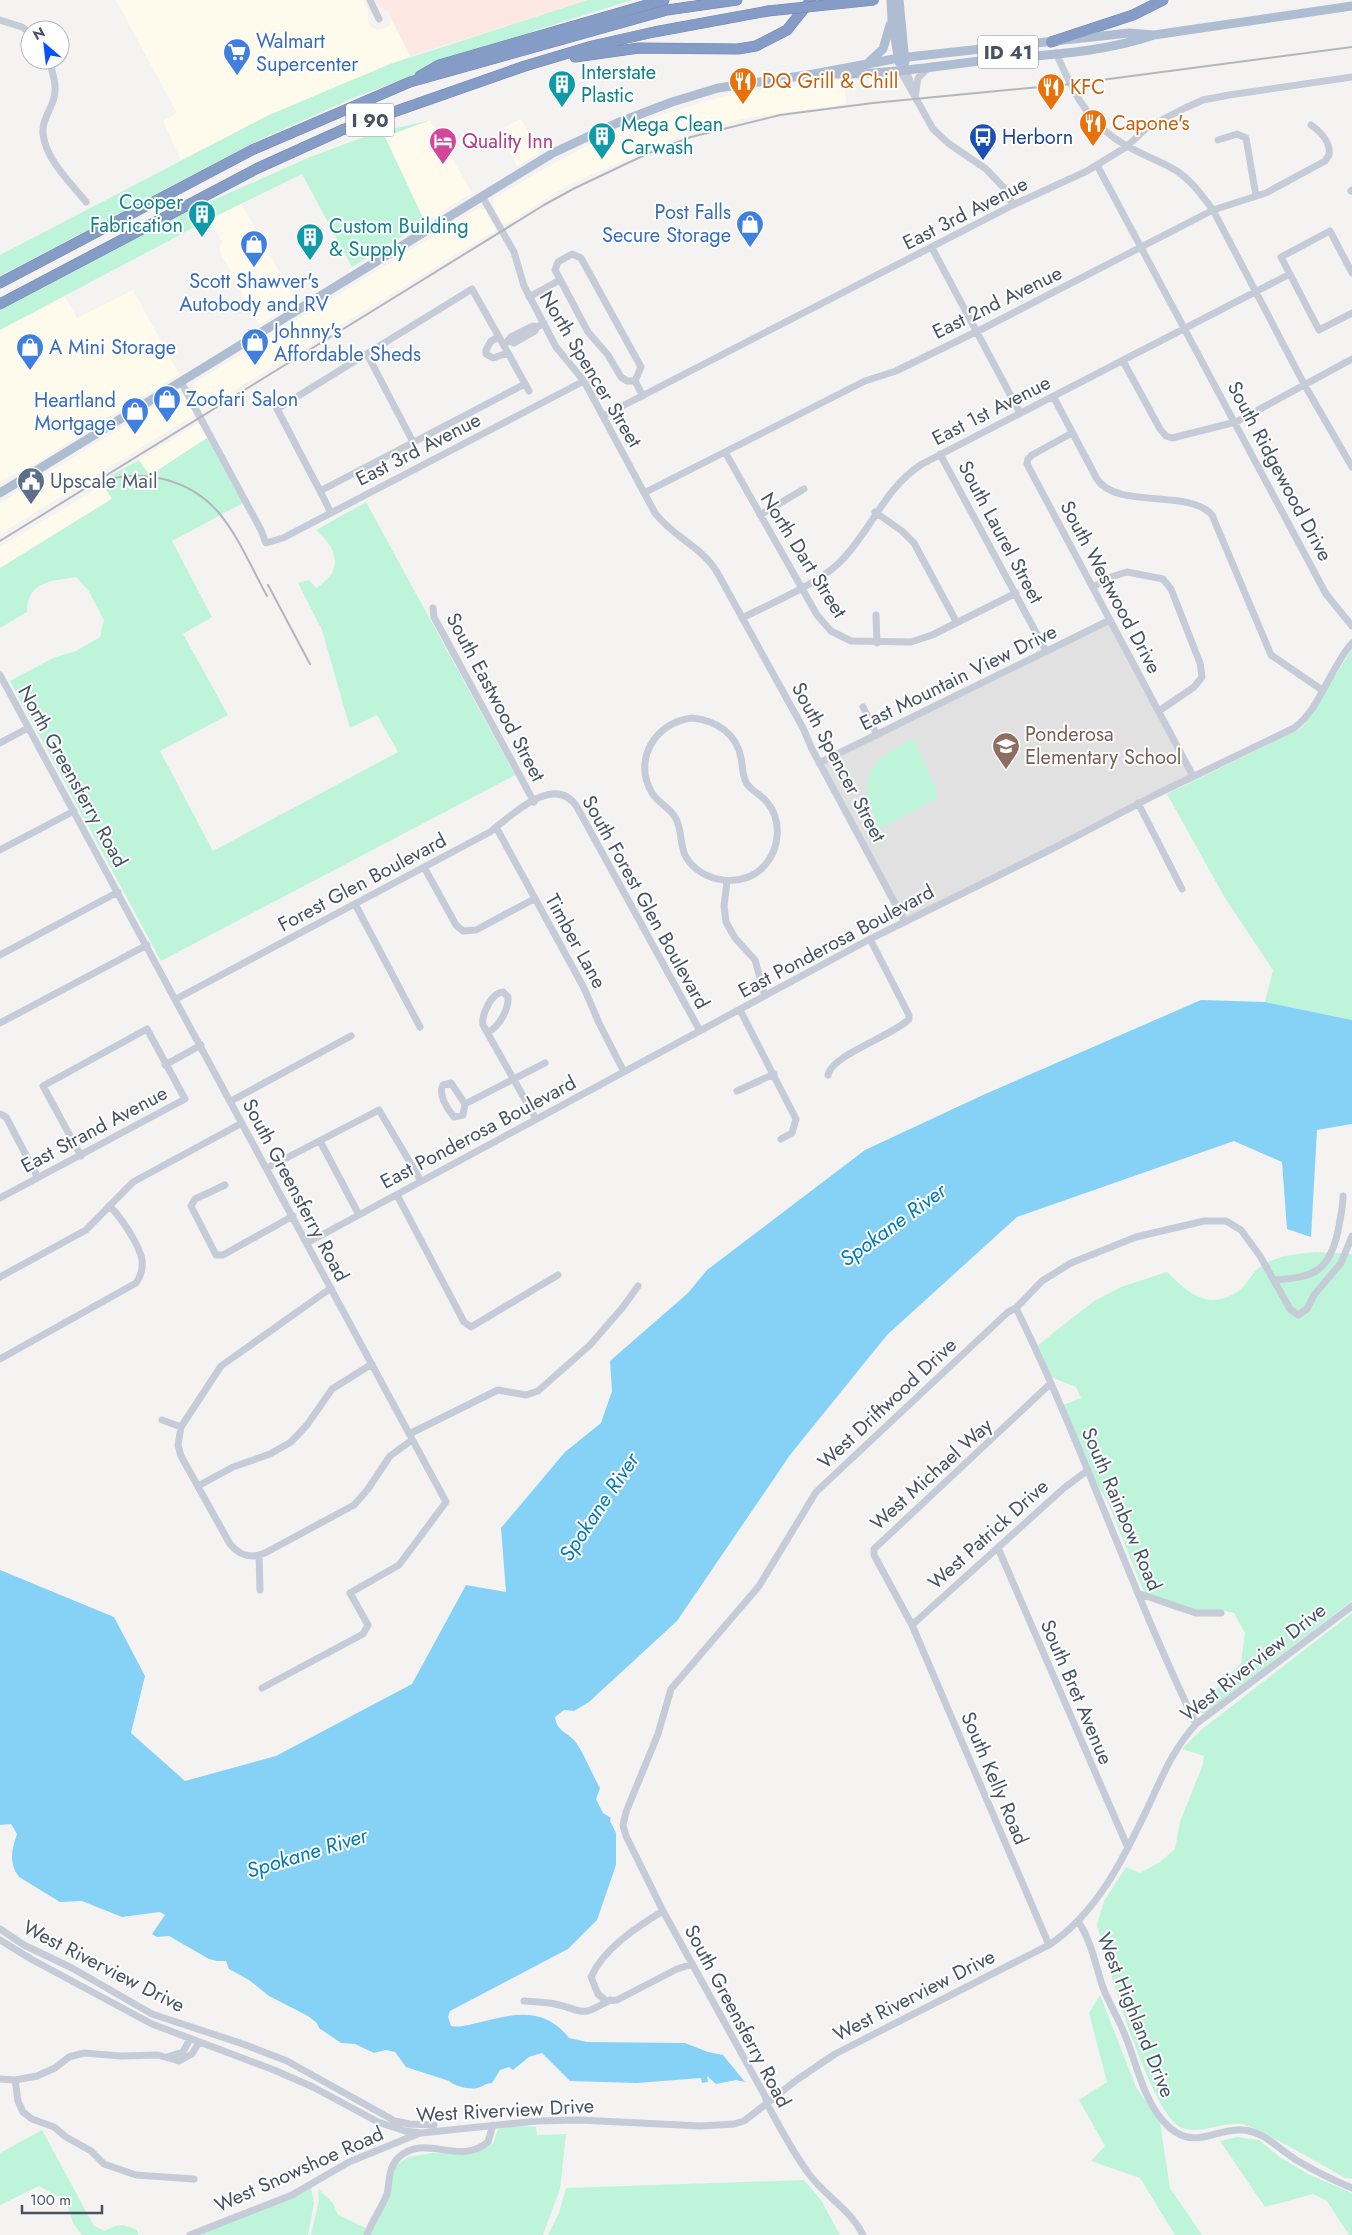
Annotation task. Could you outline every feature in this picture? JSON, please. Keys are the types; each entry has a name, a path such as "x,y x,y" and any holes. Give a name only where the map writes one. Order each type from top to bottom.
{"highway":[{"path":"410,82 439,65 664,0"},
{"name":"I 90","path":"0,283 252,150 410,82 667,10 737,0"},
{"path":"525,66 639,48 673,46 738,49 756,46 769,41 786,30 811,0"},
{"name":"I 90","path":"0,304 256,169 342,130 525,66 592,46 654,32 768,11 874,0"},
{"path":"1051,42 1133,15 1163,0"}],"main road":[{"path":"814,74 868,73 903,69 892,20 891,0"},
{"path":"899,0 904,36 902,58"},
{"path":"964,63 1130,43 1154,35 1352,6"},
{"path":"867,63 883,49 892,20"},
{"path":"0,493 553,153 617,123 655,108 718,88 814,74 867,63 1129,33 1154,35"},
{"path":"904,36 915,52 929,55"},
{"path":"1051,42 1056,53"},
{"name":"ID 41","path":"903,69 964,63 1001,53 1041,49 1051,42"}],"street":[{"path":"370,0 380,19"},
{"path":"0,20 20,26"},
{"path":"1056,53 1085,111 1126,146 1178,172 1196,188 1213,210 1304,384 1352,467"},
{"path":"915,97 918,78 923,71 932,66"},
{"path":"903,69 932,129 948,143 986,169 1004,188 1013,205"},
{"path":"52,70 55,89 54,100 44,120 45,142 58,166 86,202"},
{"name":"East 3rd Avenue","path":"603,416 1013,205 1097,164 1126,146 1148,127 1203,100 1352,77"},
{"name":"East 2nd Avenue","path":"644,494 865,381 896,371 1213,210 1266,193 1327,159 1330,151 1329,146 1321,133 1312,125"},
{"path":"1218,140 1237,134 1246,138 1256,196"},
{"name":"South Ridgewood Drive","path":"1097,164 1140,248 1236,422 1326,594 1352,626"},
{"name":"North Spencer Street","path":"482,196 514,252 523,283 540,325 563,357 584,381 655,513 666,526 708,558 742,618"},
{"path":"1352,273 1330,232 1281,257 1320,330 1352,313"},
{"path":"932,248 1020,414"},
{"path":"572,254 579,256 641,368 635,381 627,381 621,378 608,355 588,332 555,270 556,263 572,254"},
{"name":"East 1st Avenue","path":"742,618 800,588 838,564 904,477 940,454 1290,274"},
{"path":"529,297 560,280"},
{"path":"332,513 277,409 472,289 499,337 507,343"},
{"path":"529,391 508,353 507,343 511,337 533,326 540,325"},
{"path":"499,337 487,345 486,354 498,358 508,353"},
{"path":"367,354 413,442"},
{"path":"1123,361 1163,433 1172,438 1236,422 1352,359"},
{"name":"East 3rd Avenue","path":"181,382 261,530 266,544 283,538 332,513 584,381"},
{"path":"635,381 643,396"},
{"path":"320,491 525,384"},
{"path":"1053,396 1103,487 1122,493 1198,506 1209,511 1216,520 1271,655 1322,690"},
{"name":"South Westwood Drive","path":"1072,433 1032,455 1028,459 1027,464 1193,776"},
{"name":"North Dart Street","path":"725,452 800,588 820,620 831,632 852,642 918,641 1016,593"},
{"name":"South Laurel Street","path":"940,454 1046,651"},
{"path":"760,515 804,489"},
{"path":"876,512 902,530 914,543 957,623"},
{"path":"1093,587 1112,576 1127,572 1158,576 1169,586 1202,673 1201,679 1194,687 1159,711"},
{"name":"South Eastwood Street","path":"433,608 434,617 534,802"},
{"path":"876,615 877,643"},
{"name":"South Spencer Street","path":"742,618 803,728 905,922"},
{"name":"East Mountain View Drive","path":"820,763 1110,620"},
{"name":"East Ponderosa Boulevard","path":"307,1243 870,939 1048,851 1138,803 1294,728 1309,712 1352,643"},
{"name":"North Greensferry Road","path":"0,676 118,892"},
{"path":"863,707 876,735"},
{"path":"701,719 714,723 726,731 740,752 746,783 766,801 775,818 776,842 768,861 757,872 745,878 727,881 711,878 692,865 683,851 677,820 655,798 646,781 645,760 649,746 659,732 680,720 701,719"},
{"path":"0,743 28,728"},
{"name":"Forest Glen Boulevard","path":"176,999 424,867 496,827 506,817 548,794 560,793"},
{"name":"South Forest Glen Boulevard","path":"560,793 571,798 577,807 700,1031"},
{"path":"1138,803 1182,890"},
{"path":"0,850 74,811"},
{"name":"Timber Lane","path":"496,827 584,988 599,1023 624,1072"},
{"path":"424,867 456,924 463,931 476,930 534,899"},
{"path":"727,881 724,906 726,922 736,938 755,960 765,996"},
{"path":"0,955 118,892"},
{"name":"South Greensferry Road","path":"118,892 446,1502 399,1565 350,1593 368,1625 363,1634 262,1688"},
{"path":"355,904 420,1027"},
{"path":"828,1075 829,1070 839,1061 896,1030 909,1019 906,1008 870,939"},
{"path":"0,1023 146,946"},
{"path":"488,1032 497,1026 507,1005 508,997 503,992 494,996 484,1016 483,1025 536,1119"},
{"path":"740,1010 796,1118 792,1132 781,1139"},
{"path":"81,1156 43,1086 147,1029 165,1064"},
{"path":"230,1101 351,1036"},
{"name":"East Strand Avenue","path":"0,1198 185,1099 165,1064 201,1045"},
{"path":"465,1104 544,1063"},
{"path":"737,1091 774,1074"},
{"path":"451,1083 465,1104 463,1115 454,1117 441,1094 443,1085 451,1083"},
{"path":"267,1168 379,1110 420,1181"},
{"path":"0,1114 6,1117 38,1178"},
{"path":"0,1277 81,1234 133,1182 242,1123"},
{"path":"320,1140 359,1215"},
{"path":"225,1186 195,1199 191,1206 216,1255 223,1255 293,1216"},
{"path":"397,1195 464,1322 471,1326 558,1275"},
{"path":"1275,1280 1302,1277 1324,1266 1330,1259 1336,1239 1343,1196"},
{"path":"0,1359 136,1283 142,1272 141,1256 125,1225 109,1206"},
{"name":"West Driftwood Drive","path":"633,1796 658,1734 670,1689 759,1586 816,1492 922,1390 1008,1312 1016,1308 1042,1281 1071,1263 1136,1236 1204,1221 1226,1221 1242,1230 1275,1280 1290,1309 1298,1315 1303,1313 1314,1295 1341,1263 1352,1236"},
{"path":"331,1288 221,1366 181,1427 178,1445 180,1452 234,1549 246,1556 259,1555 354,1505 368,1489 390,1456 411,1437 498,1390 526,1396 538,1392 590,1345 624,1308 638,1286"},
{"name":"South Rainbow Road","path":"1016,1308 1088,1470 1177,1685 1196,1724"},
{"path":"198,1486 233,1467 270,1454 290,1442 307,1425 332,1389 372,1364"},
{"name":"West Michael Way","path":"912,1625 874,1555 874,1549 1050,1384"},
{"path":"162,1420 181,1427"},
{"name":"West Patrick Drive","path":"912,1625 1064,1488 1088,1470"},
{"name":"South Bret Avenue","path":"998,1548 1128,1848"},
{"path":"259,1555 260,1590"},
{"path":"1140,1594 1196,1613 1221,1613"},
{"name":"West Riverview Drive","path":"0,1940 152,2024 274,2070 391,2127 421,2133 493,2125 579,2120 724,2125 744,2121 835,2054 1048,1945 1078,1921 1098,1897 1128,1848 1171,1756 1196,1724 1352,1606"},
{"name":"South Kelly Road","path":"912,1625 1048,1945"},
{"name":"South Greensferry Road","path":"633,1796 623,1825 626,1836 663,1911 765,2096 767,2104 810,2176 855,2222 863,2235"},
{"path":"663,1911 611,1949 594,1969 591,1977 598,1994 602,1999 617,2000 677,1969 692,1964"},
{"name":"West Highland Drive","path":"1078,1921 1086,1934 1102,1986 1127,2040 1144,2088 1170,2128 1186,2138 1204,2138 1224,2132 1243,2130 1262,2135 1296,2160 1352,2188"},
{"name":"West Riverview Drive","path":"0,1929 24,1945 72,1968 152,2014 243,2044 287,2062 395,2121 409,2124 434,2125"},
{"path":"111,2002 120,1996"},
{"path":"524,2002 552,2003 581,2013 595,2009 610,2000"},
{"path":"167,2057 183,2052 190,2039"},
{"path":"0,2079 15,2080 47,2073 76,2054 152,2054 178,2061 185,2060 192,2054 199,2042"},
{"path":"15,2080 18,2101 23,2112 32,2119 54,2127 66,2137 91,2151 104,2164 136,2175 194,2179"},
{"path":"353,2109 358,2101"},
{"path":"367,2235 387,2192 392,2166 398,2158 413,2150 426,2148 461,2153 474,2151 488,2142 493,2125"},
{"name":"West Snowshoe Road","path":"190,2235 292,2195 349,2162 421,2133"}],"shaded area":[{"path":"116,0 363,0 368,10 368,22 371,27 377,30 384,29 389,26 391,20 410,56 269,115 181,160 163,121 177,113"},
{"path":"375,0 588,0 410,56 389,12 379,6"},
{"path":"844,79 846,104 746,118 681,135 568,185 504,225 493,206 493,200 497,197 552,164 591,144 654,117 731,94"},
{"path":"521,119 539,153 517,166 501,137 506,134 503,128"},
{"path":"430,120 472,193 425,222 384,137"},
{"path":"241,203 296,302 259,325 219,250 222,241 210,219"},
{"path":"479,208 486,211 496,230 202,410 192,389 194,383"},
{"path":"133,290 179,374 24,470 0,481 0,330 65,296 77,318"},
{"path":"177,393 184,395 194,415 0,534 0,503"},
{"path":"199,423 207,438 152,474 148,474 139,460"},
{"path":"103,485 112,498 0,568 0,547"},
{"name":"Ponderosa Elementary School","path":"1110,620 1193,776 905,922 819,763"}],"green space":[{"path":"588,0 632,0 537,30 353,98 259,140 0,276 0,255 269,115 390,64"},
{"path":"430,120 385,137 425,222 352,267 302,174 210,219 0,330 0,310 184,213 310,157 372,134"},
{"path":"207,438 243,503 172,541 212,617 183,634 228,715 160,751 213,851 398,752 377,715 350,728 322,630 298,583 309,580 316,588 331,574 334,567 333,552 316,530 366,502 515,775 161,961 10,681 53,658 76,651 100,637 104,620 88,590 76,577 49,582 36,589 31,594 27,612 0,628 0,568 112,499 103,485 93,490 106,478 139,460 148,473 152,474"},
{"path":"1352,649 1352,1020 1265,1002 1273,970 1225,898 1167,794 1302,728"},
{"path":"914,739 938,793 936,799 879,829 867,798 867,785 870,774 885,755"},
{"path":"1316,1252 1352,1254 1352,1601 1205,1713 1200,1713 1195,1710 1241,1663 1245,1633 1234,1613 1220,1610 1221,1616 1192,1615 1147,1599 1107,1500 1097,1485 1063,1405 1081,1398 1076,1387 1051,1377 1038,1345 1094,1301 1121,1287 1167,1272 1194,1294 1212,1300 1222,1299 1243,1287 1258,1269 1273,1260"},
{"path":"1352,1613 1352,2179 1345,2178 1283,2143 1246,2125 1234,2124 1189,2130 1182,2128 1170,2118 1157,2097 1131,2035 1097,1925 1104,1901 1126,1867 1140,1873 1160,1862 1175,1849 1180,1822 1203,1764 1204,1756 1182,1749 1201,1730"},
{"path":"1100,1995 1136,2087 1160,2123 1170,2188 1202,2235 1175,2235 1140,2178 1091,2161 1105,2146 1079,2100 1107,2082 1089,2013"},
{"path":"515,2126 536,2127 537,2135 566,2134 560,2189 543,2235 370,2235 394,2167 408,2157 433,2153 474,2154 493,2144 498,2129"},
{"path":"42,2130 94,2226 105,2231 117,2226 128,2226 137,2230 138,2235 82,2235 74,2225 66,2201 39,2186 0,2205 0,2153"},
{"path":"1237,2137 1259,2140 1281,2158 1310,2175 1352,2193 1352,2235 1349,2235 1327,2201 1313,2194 1265,2207 1220,2141"},
{"path":"804,2180 821,2200 840,2235 548,2235 559,2213 566,2188"},
{"path":"311,2187 314,2203 308,2235 197,2235"},
{"path":"318,2189 333,2203 338,2215 368,2229 366,2235 311,2235 319,2200"}],"water":[{"name":"Spokane River","path":"1201,1000 1265,1002 1352,1020 1352,1124 1317,1130 1311,1237 1287,1229 1282,1162 1234,1141 1017,1217 887,1335 790,1455 677,1621 589,1702 574,1711 564,1710 555,1717 560,1728 577,1744 600,1788 596,1799 603,1813 611,1818 610,1821 616,1833 616,1865 597,1920 568,1949 450,2011 448,2017 451,2026 466,2026 506,2016 529,2015 550,2021 569,2038 587,2042 685,2043 708,2052 723,2055 745,2082 736,2080 716,2084 707,2076 708,2082 702,2083 701,2078 637,2083 570,2081 542,2053 529,2057 513,2070 509,2067 500,2070 492,2083 474,2088 462,2087 406,2067 395,2052 386,2050 374,2053 355,2044 341,2043 319,2028 317,2023 308,2016 269,1996 249,1980 229,1969 226,1961 209,1959 169,1936 157,1937 152,1934 165,1915 160,1912 122,1917 82,1901 60,1902 19,1877 12,1861 17,1834 11,1824 0,1825 0,1570 114,1617 145,1676 131,1733 185,1781 276,1756 412,1684 466,1585 506,1592 501,1528 565,1452 601,1423 612,1391 610,1361 688,1293 707,1270 865,1150 983,1095"}],"railway":[{"path":"0,541 544,205 649,153 691,137 780,115 873,103 1071,84 1352,47"},
{"path":"103,481 119,477 150,477 166,480 195,492 208,502 226,522 267,596"},
{"path":"268,585 310,664"}],"place":[{"name":"Walmart Supercenter","path":"237,76"},
{"name":"DQ Grill & Chill","path":"743,105"},
{"name":"Interstate Plastic","path":"562,108"},
{"name":"KFC","path":"1051,111"},
{"name":"Capone's","path":"1093,147"},
{"name":"Mega Clean Carwash","path":"602,160"},
{"name":"Herborn","path":"983,161"},
{"name":"Quality Inn","path":"443,165"},
{"name":"Cooper Fabrication","path":"202,238"},
{"name":"Post Falls Secure Storage","path":"750,248"},
{"name":"Custom Building & Supply","path":"310,261"},
{"name":"Scott Shawver's Autobody and RV","path":"254,268"},
{"name":"Johnny's Affordable Sheds","path":"255,366"},
{"name":"A Mini Storage","path":"30,371"},
{"name":"Zoofari Salon","path":"167,423"},
{"name":"Heartland Mortgage","path":"135,435"},
{"name":"Upscale Mail","path":"31,505"},
{"name":"Ponderosa Elementary School","path":"1006,770"}]}
